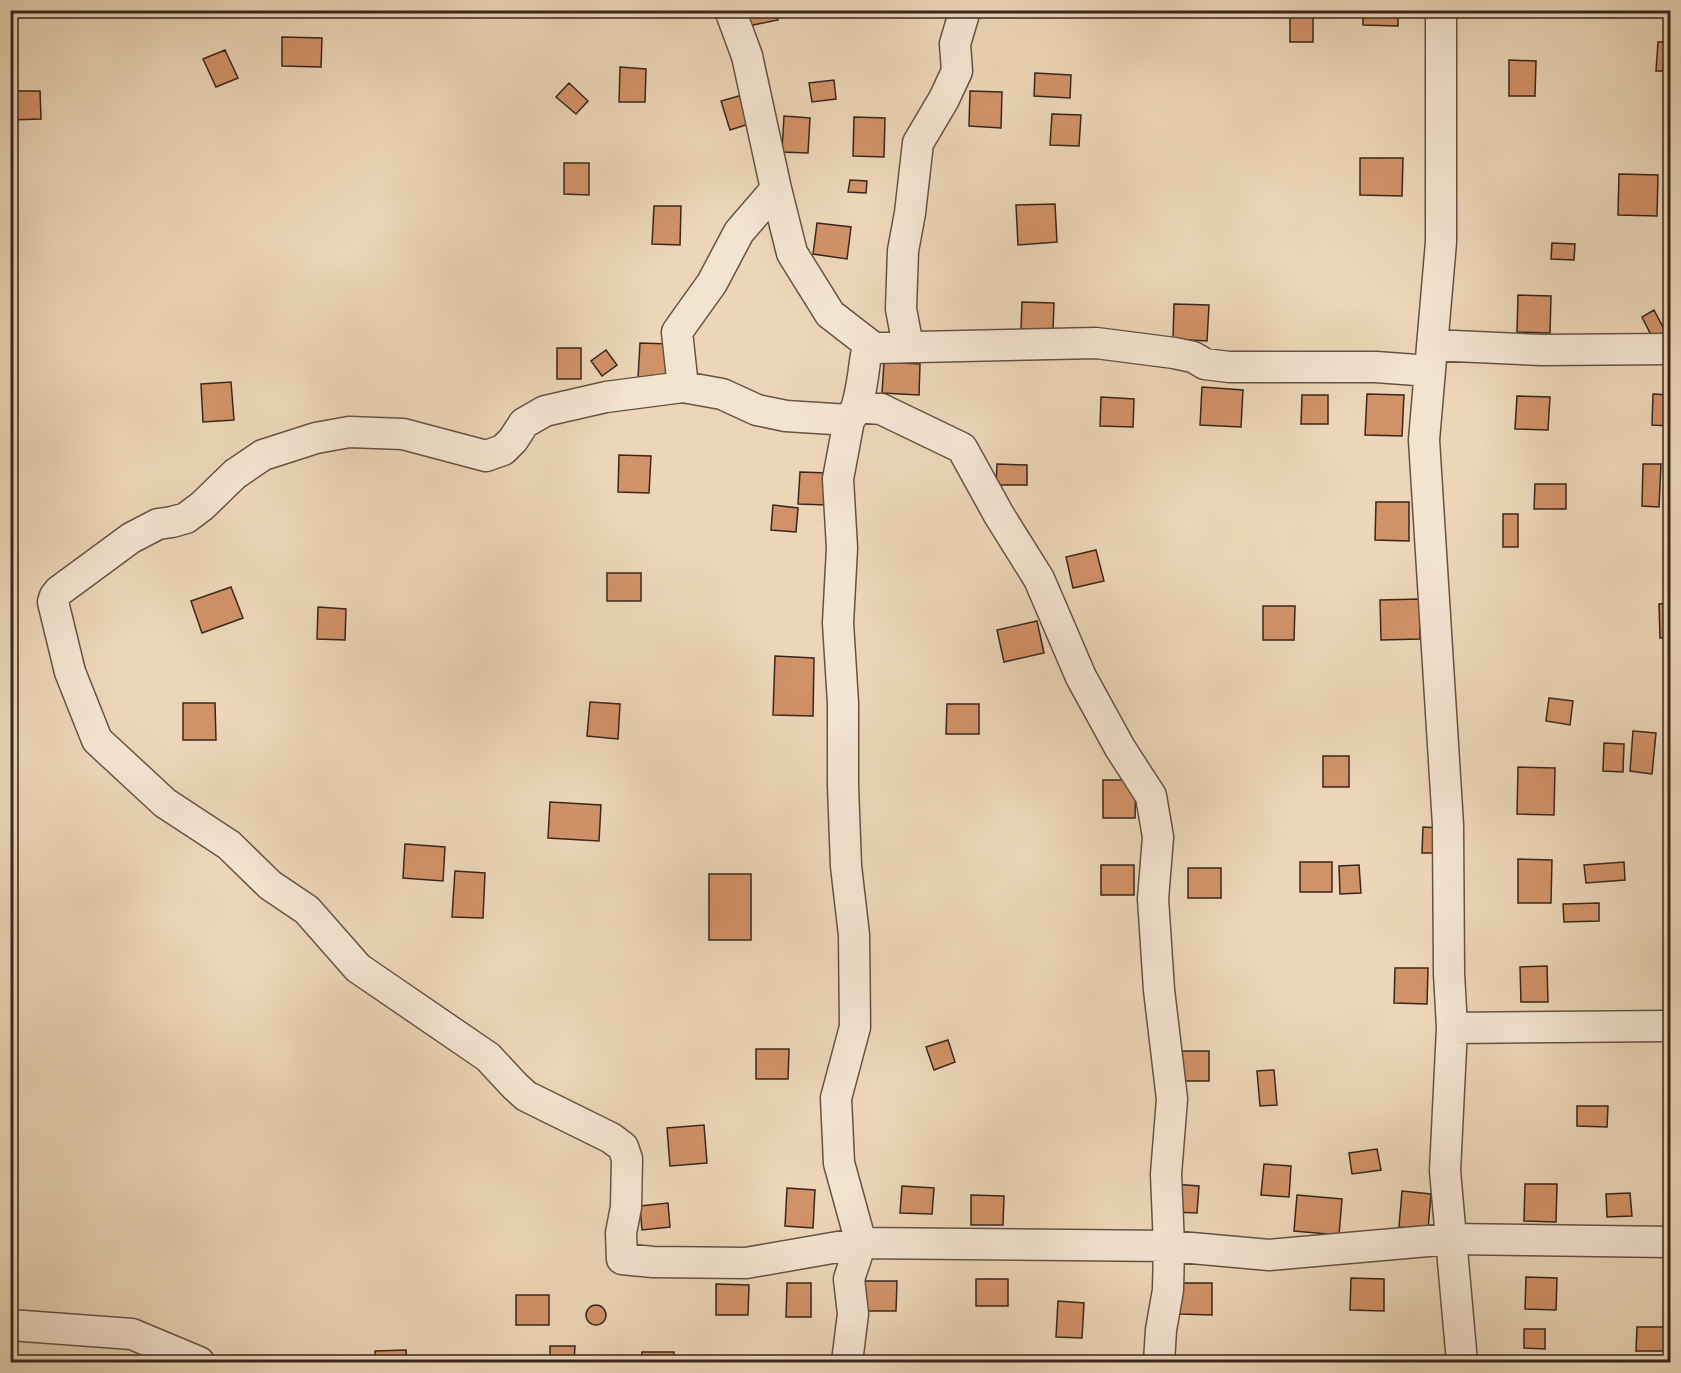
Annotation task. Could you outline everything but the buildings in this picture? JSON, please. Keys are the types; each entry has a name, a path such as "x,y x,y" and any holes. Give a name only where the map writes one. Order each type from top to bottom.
{"street":[{"path":"730,10 747,56 792,253 830,314 874,348"},
{"path":"908,346 901,309 903,251 918,143 944,99 957,71 955,44 965,10"},
{"path":"1442,10 1441,242 1424,440 1448,825 1449,974 1452,1028 1445,1171 1462,1362"},
{"path":"684,387 677,332 711,283 739,232 776,189"},
{"path":"847,1362 853,1314 849,1279 861,1244 839,1163 836,1098 855,1027 854,935 846,866 843,786 843,703 838,623 842,548 838,479 866,355 870,350 908,346 1096,343 1173,353 1192,357 1205,364 1230,367 1376,367 1431,358 1542,350 1671,350"},
{"path":"1159,1362 1161,1330 1168,1290 1169,1246 1166,1174 1172,1099 1159,990 1153,899 1158,837 1151,796 1120,748 1081,677 1039,579 999,515 962,448 881,409 853,413 842,421 776,414 757,410 723,394 684,387 606,397 545,411 524,423 503,450 486,456 403,434 348,432 316,438 263,455 235,474 186,518 158,524 130,538 55,596 54,609 70,672 97,740 165,803 229,845 270,885 307,910 358,968 488,1057 526,1096 611,1138 622,1147 627,1159 626,1207 621,1233 622,1259 653,1262 746,1263 861,1244 1169,1246 1269,1255 1451,1239 1671,1242"},
{"path":"1452,1028 1671,1026"},
{"path":"10,1325 132,1334 199,1362"}]}
